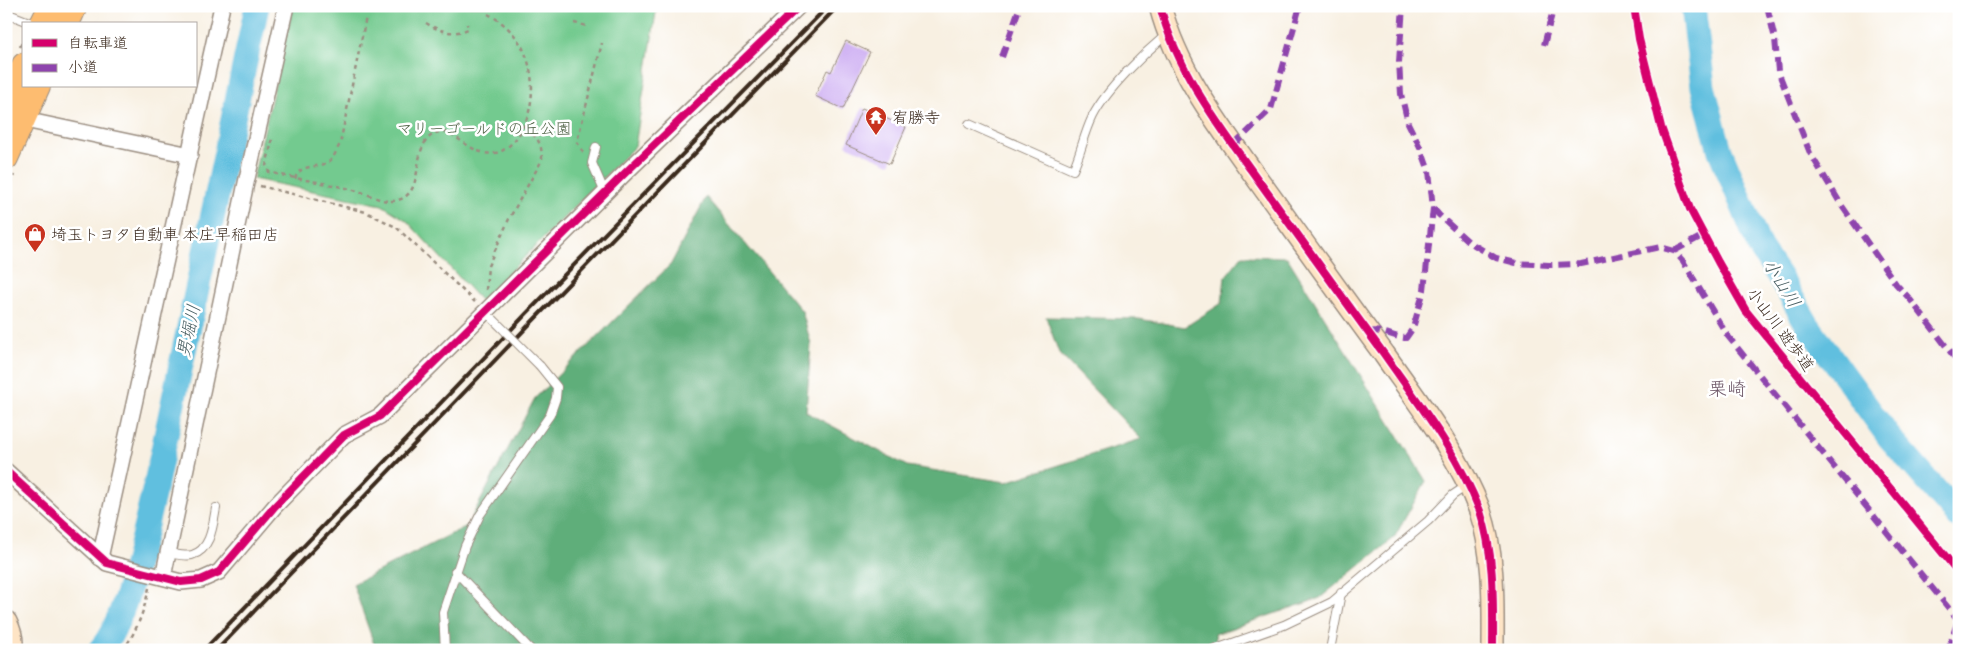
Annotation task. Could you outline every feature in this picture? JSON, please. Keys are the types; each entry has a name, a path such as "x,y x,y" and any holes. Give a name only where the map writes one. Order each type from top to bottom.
{"main road":[{"path":"43,22 51,6"},
{"path":"68,22 75,6"},
{"path":"6,104 22,69"},
{"path":"6,158 15,118 37,88"}],"street":[{"path":"106,561 222,6"},
{"path":"6,471 106,561 180,582 201,580 219,572 275,506 344,435 380,416 490,312 605,193 799,6"},
{"path":"1160,6 1167,34 1179,61 1225,135 1448,446 1480,511 1486,534 1490,557 1493,610 1492,650"},
{"path":"154,575 168,553 246,182 257,138 283,7"},
{"path":"15,118 190,156"},
{"path":"6,622 11,634 12,647 10,650"}],"lane":[{"path":"6,13 29,22"},
{"path":"969,124 1073,170 1094,115 1104,100 1136,63 1167,34"},
{"path":"596,147 592,163 605,193"},
{"path":"445,650 443,612 456,571 480,514 550,415 556,398 557,387 490,312"},
{"path":"1213,650 1284,625 1332,602 1428,521 1452,495 1468,485"},
{"path":"168,553 191,556 203,549 210,537 216,508"},
{"path":"456,571 531,650"},
{"path":"1330,650 1341,593"}],"path":[{"path":"257,138 272,141 266,166 269,172 361,192 382,200 398,200 410,192 416,180 420,152 426,140 435,133 445,132 454,135 472,150 495,153 508,147 524,126 531,100 531,71 521,45 515,37 499,20 488,14"},
{"path":"296,179 297,172 304,168 319,166 332,159 340,144 366,17"},
{"path":"426,23 439,30 460,33 468,29 467,24"},
{"path":"574,23 587,26"},
{"path":"584,153 578,142 602,43"},
{"path":"490,312 486,293 488,266 509,219 542,160 542,149 538,138 524,126"},
{"path":"246,182 366,212 396,226 490,312"},
{"path":"123,650 136,632 154,575"}],"green space":[{"name":"マリーゴールドの丘公園","path":"293,6 657,6 635,146 481,301 406,220 382,205 253,179"},
{"path":"706,197 802,311 811,344 806,412 907,466 1006,482 1141,439 1059,353 1046,317 1139,319 1185,327 1222,303 1225,277 1242,256 1287,257 1426,481 1394,538 1320,598 1215,634 1216,650 376,650 353,584 467,526 535,398 671,264"}],"building":[{"path":"846,41 870,52 843,109 815,96 827,70 831,72"},
{"name":"宥勝寺","path":"862,108 906,127 890,164 846,145"}],"waterway":[{"name":"男堀川","path":"100,650 110,636 119,617 141,546 257,6"},
{"name":"小山川","path":"1693,6 1703,87 1720,151 1760,248 1781,279 1807,324 1889,437 1959,517"}],"railway":[{"path":"204,650 526,314 828,6"},
{"path":"217,650 838,6"}],"marked path":[{"path":"1002,57 1020,6"},
{"path":"1233,146 1271,109 1300,6"},
{"path":"1368,332 1383,332 1406,338 1413,328 1424,290 1433,208 1429,171 1408,123 1401,94 1399,62 1403,6"},
{"path":"1544,45 1554,6"},
{"path":"1767,6 1775,39 1778,71 1810,153 1842,206 1896,284 1959,363"},
{"path":"1433,208 1469,242 1496,258 1516,263 1581,264 1660,247 1674,251 1683,261 1727,335 1959,621"},
{"path":"1674,251 1704,235"},
{"path":"1948,650 1959,617"}],"cycle path":[{"path":"6,471 107,563 181,582 201,580 219,572 275,506 344,435 380,416 623,175 799,6"},
{"path":"1160,6 1176,50 1210,112 1424,410 1461,469 1480,511 1485,528 1491,562 1493,650"},
{"name":"小山川 遊歩道","path":"1634,6 1639,39 1661,127 1690,209 1746,311 1959,573"}],"place":[{"name":"宥勝寺","path":"876,136"},
{"name":"埼玉トヨタ自動車 本庄早稲田店","path":"35,253"}],"district":[{"name":"栗崎","path":"1727,388"}]}
